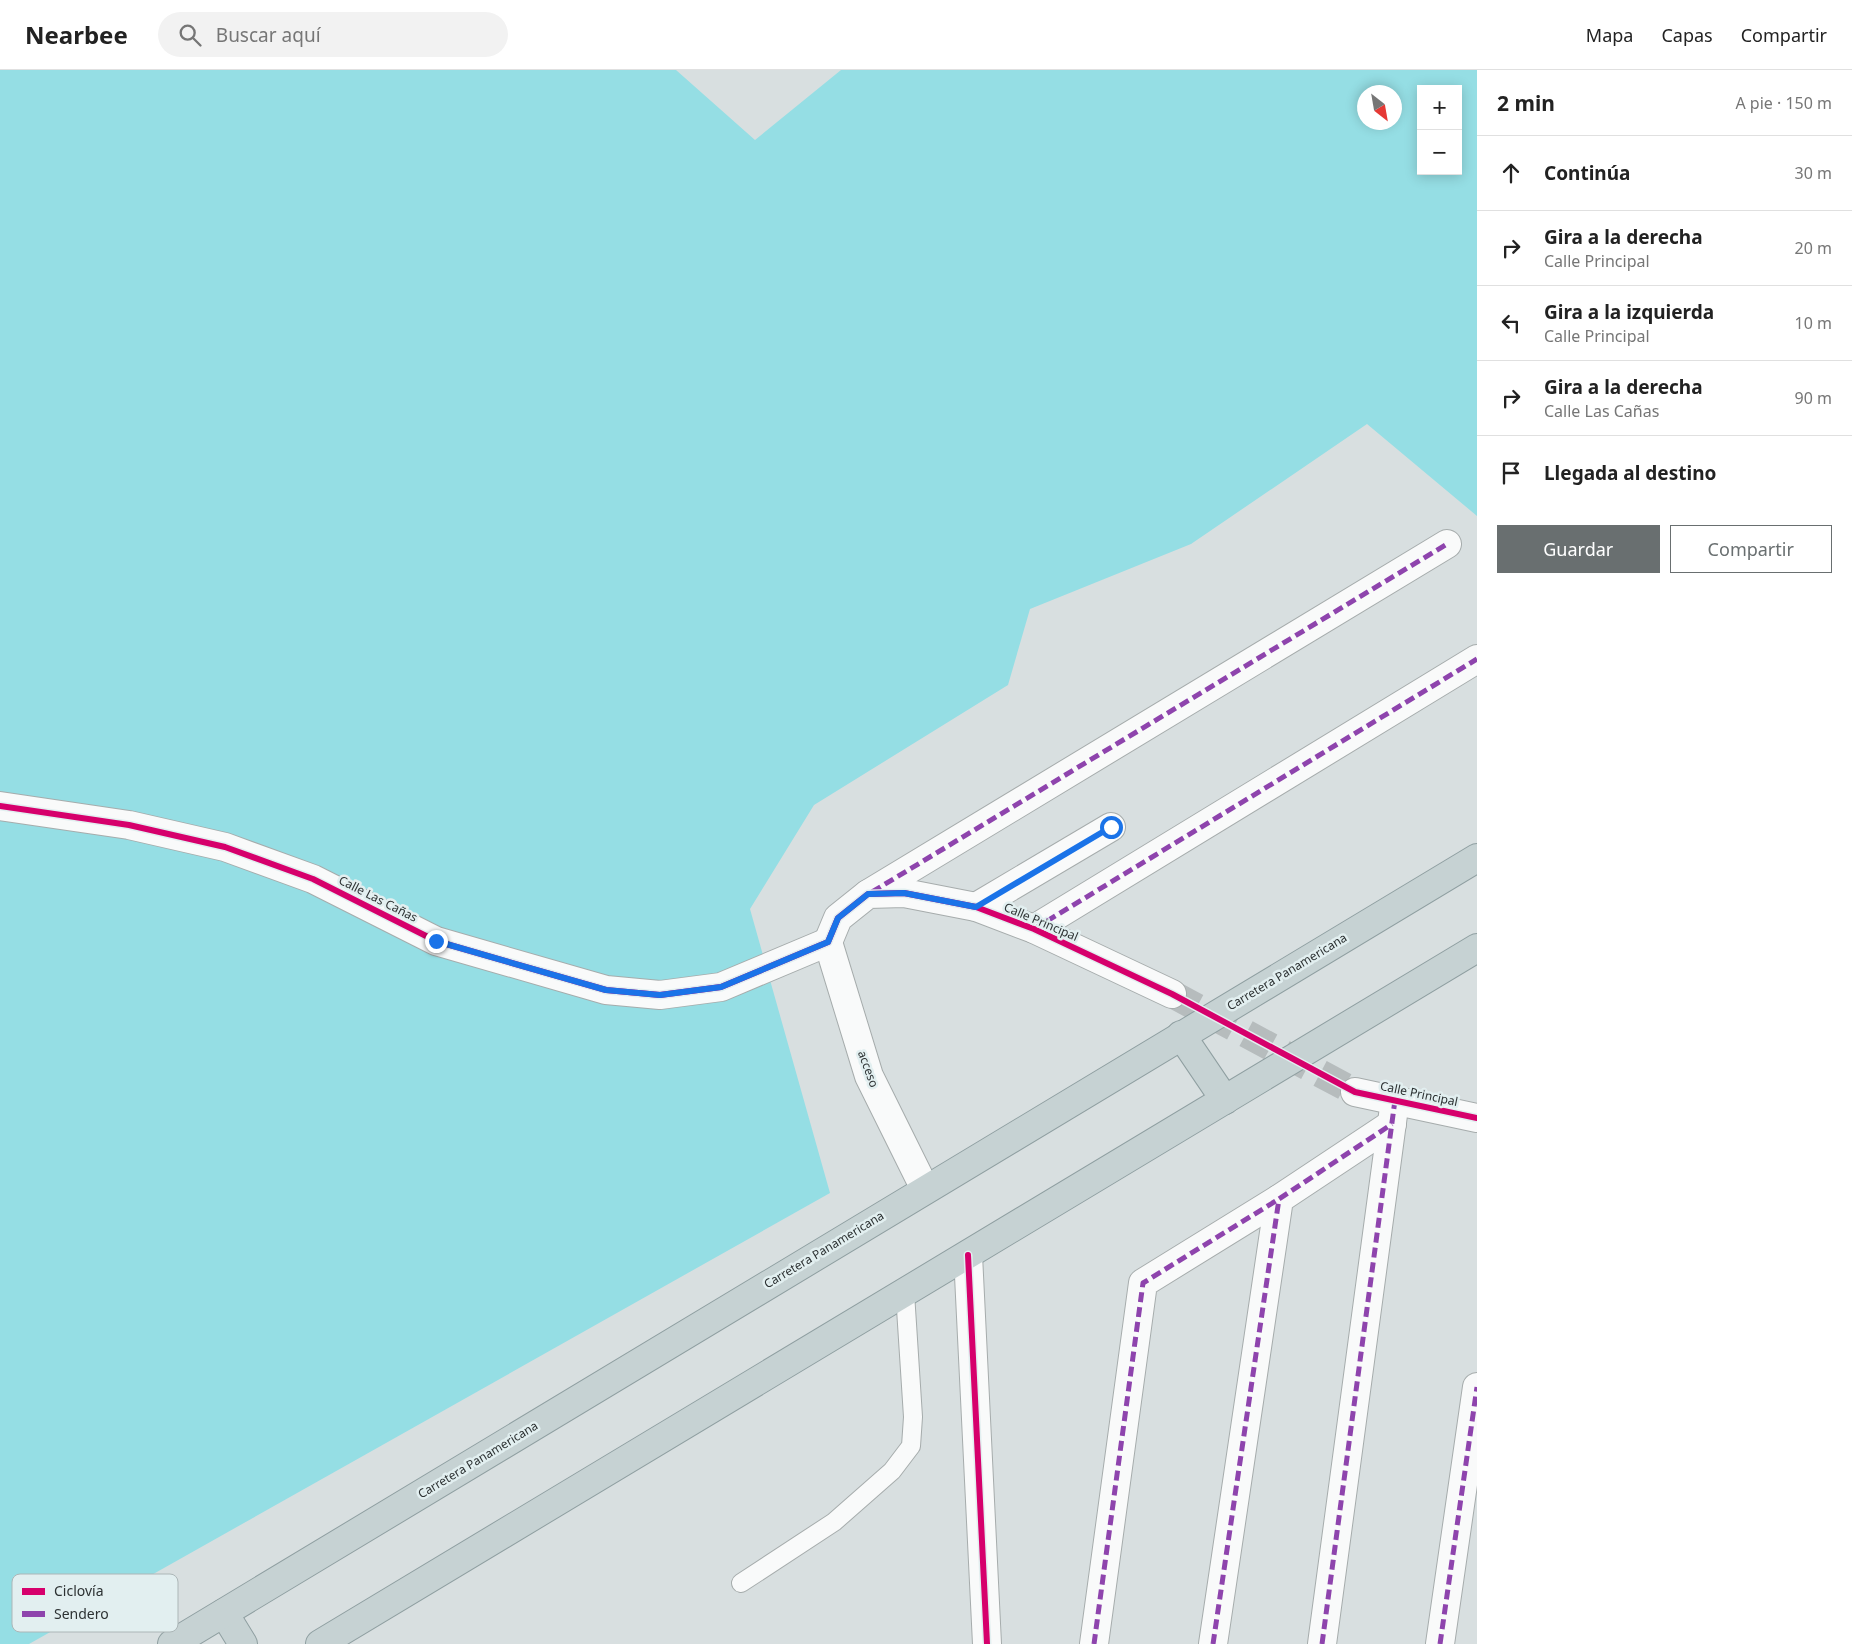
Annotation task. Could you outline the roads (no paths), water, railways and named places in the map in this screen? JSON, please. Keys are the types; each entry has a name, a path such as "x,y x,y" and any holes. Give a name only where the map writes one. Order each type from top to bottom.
{"highway":[{"name":"Carretera Panamericana","path":"172,1644 1477,858"},
{"path":"320,1644 1477,948"},
{"path":"1181,1035 1225,1100"},
{"path":"224,1613 242,1644"}],"street":[{"path":"828,942 838,918 868,894 1447,544"},
{"path":"1034,929 1477,658"},
{"name":"Calle Las Cañas","path":"0,806 129,825 225,847 313,879 436,941 606,990 660,995 721,987 828,942"},
{"path":"976,907 1111,827"},
{"name":"Calle Principal","path":"868,894 904,893 976,907 1034,929 1172,994"},
{"name":"acceso","path":"828,942 869,1076 925,1189"},
{"name":"Calle Principal","path":"1355,1092 1393,1112 1477,1118"},
{"path":"1094,1644 1143,1283 1279,1199 1393,1112"},
{"path":"1322,1644 1393,1112"},
{"path":"1213,1644 1279,1199"},
{"path":"968,1255 987,1644"},
{"path":"1440,1644 1477,1387"}],"lane":[{"path":"741,1583 834,1522 892,1471 911,1446 913,1417 905,1293"}],"tunnel":[{"path":"1172,994 1355,1092"}]}
